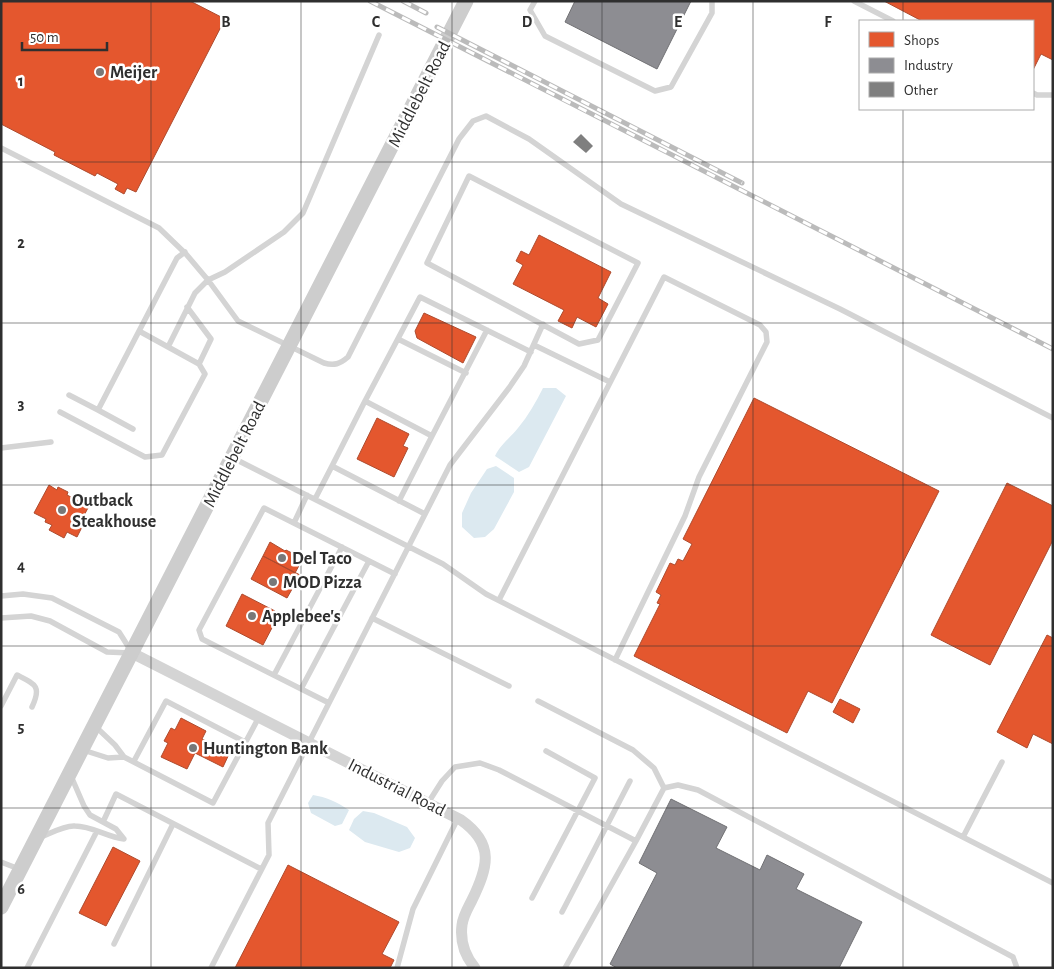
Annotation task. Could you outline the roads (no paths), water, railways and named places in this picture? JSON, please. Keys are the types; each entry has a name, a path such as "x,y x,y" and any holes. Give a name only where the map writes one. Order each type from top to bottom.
{"main road":[{"name":"Middlebelt Road","path":"1,907 9,886 21,870 81,749 466,1"}],"street":[{"name":"Industrial Road","path":"132,653 469,825 486,852 483,876 462,925 461,936 464,950 475,968"}],"lane":[{"path":"535,1 530,10 545,36 655,91 671,87 712,13 712,1"},
{"path":"854,1 891,20"},
{"path":"168,347 194,293 208,280 225,272 284,232 303,213 379,35"},
{"path":"1034,94 1053,95"},
{"path":"1,148 159,228 184,252 208,280 238,321 329,364 338,364 348,357 459,139 473,121 486,116 529,139 621,204 840,310 1053,418"},
{"path":"469,176 638,263 598,340 579,344 544,324 426,263 469,176"},
{"path":"98,410 177,258 184,252"},
{"path":"499,600 664,277 760,325 766,332 767,342 699,476 686,512 615,660"},
{"path":"315,499 420,296 531,352"},
{"path":"187,307 211,339 199,364"},
{"path":"211,968 268,855 268,823 450,465 524,366 544,324"},
{"path":"399,501 488,330"},
{"path":"60,412 145,457 162,454 205,374 199,364 139,331"},
{"path":"398,339 466,373"},
{"path":"534,345 610,382"},
{"path":"69,395 132,429"},
{"path":"365,401 432,436"},
{"path":"1,448 51,442"},
{"path":"232,458 443,564 486,594 1053,883"},
{"path":"332,466 425,514"},
{"path":"294,523 307,495"},
{"path":"330,703 202,638 200,630 264,508 395,574"},
{"path":"274,675 342,547"},
{"path":"301,689 369,561"},
{"path":"1,596 23,594 52,598 119,632 132,653"},
{"path":"1,618 31,616 50,621 107,652 132,653"},
{"path":"372,618 509,686"},
{"path":"2,702 17,675 34,684 38,690 32,707"},
{"path":"134,761 166,701 245,742"},
{"path":"538,701 633,750 654,768 664,788"},
{"path":"81,749 108,758 124,757 134,761 213,803 258,717"},
{"path":"94,725 115,745 124,757"},
{"path":"532,898 595,778 546,751"},
{"path":"963,837 1002,762"},
{"path":"428,803 442,781 455,767 480,763 499,770 636,841"},
{"path":"37,838 73,826 113,838 124,839 116,829 90,815 70,774"},
{"path":"562,912 630,781"},
{"path":"664,788 678,786 698,790 744,813 1013,957 1017,968"},
{"path":"565,968 664,788"},
{"path":"103,822 116,794 261,869"},
{"path":"398,968 413,909 458,818"},
{"path":"114,944 173,824"},
{"path":"27,968 97,832"},
{"path":"1,862 21,870"}],"railway":[{"path":"370,1 1053,349"},
{"path":"403,1 426,13"},
{"path":"437,27 742,183"}],"place":[{"name":"Meijer","path":"100,72"},
{"name":"Outback Steakhouse","path":"62,510"},
{"name":"Del Taco","path":"282,558"},
{"name":"MOD Pizza","path":"273,582"},
{"name":"Applebee's","path":"252,616"},
{"name":"Huntington Bank","path":"193,748"}]}
